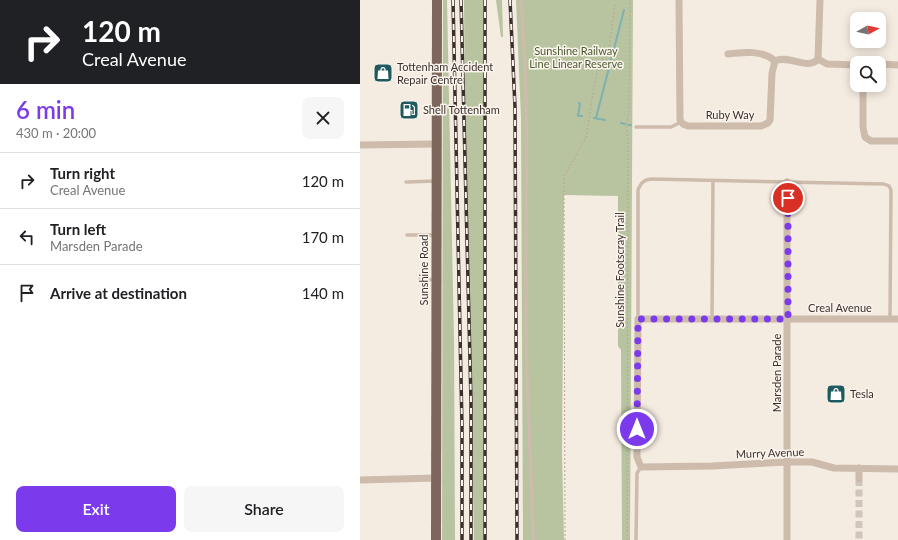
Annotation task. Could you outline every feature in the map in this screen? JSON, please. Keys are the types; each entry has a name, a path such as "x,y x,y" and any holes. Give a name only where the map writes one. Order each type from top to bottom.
{"main road":[{"name":"Sunshine Road","path":"436,540 437,0"}],"street":[{"path":"679,0 678,116 681,122"},
{"path":"818,59 820,0"},
{"path":"728,54 762,54 775,61 782,60 810,63 818,59"},
{"path":"818,59 827,64 850,65"},
{"name":"Ruby Way","path":"681,122 688,126 765,125 770,120 772,73 775,61"},
{"path":"886,64 898,64"},
{"path":"863,92 863,134 868,140 898,141"},
{"path":"360,145 436,144"},
{"name":"Marsden Parade","path":"787,540 788,182"},
{"path":"638,319 637,457 641,468"},
{"name":"Creal Avenue","path":"638,319 898,319"},
{"name":"Murry Avenue","path":"641,468 787,462 812,462 834,468 898,468"},
{"path":"859,468 859,479"},
{"path":"360,480 436,478"}],"lane":[{"path":"521,0 525,106 527,405 533,540"},
{"name":"Ruby Way","path":"636,127 671,127 681,122"},
{"path":"638,319 638,190 640,184 645,180 884,184 890,186 890,319"},
{"path":"406,182 437,181"},
{"path":"712,319 713,181"},
{"path":"407,235 436,234"},
{"path":"420,279 436,280"},
{"path":"636,540 637,473 641,468"}],"path":[{"name":"Sunshine Footscray Trail","path":"627,540 628,141 626,126 629,114 630,0"},
{"path":"565,540 564,176 586,138 594,86 599,64 609,48 616,6"}],"green space":[{"path":"443,0 447,0 454,339 455,540 442,540"},
{"path":"464,0 483,0 483,540 474,540"},
{"path":"496,0 502,0 503,37 501,37"},
{"name":"Sunshine Railway Line Linear Reserve","path":"516,0 633,0 630,540 622,540 621,350 618,346 618,196 564,195 562,453 564,540 523,540 521,118"}],"waterway":[{"path":"596,118 624,10"},
{"path":"579,103 578,116 582,116"},
{"path":"594,118 605,120"},
{"path":"621,123 625,124"}],"tunnel":[{"path":"859,479 859,540"}],"railway":[{"path":"453,0 462,426 462,540"},
{"path":"461,0 471,401 471,540"},
{"path":"485,0 485,540"},
{"path":"510,0 515,107 517,540"}],"place":[{"name":"Tottenham Accident Repair Centre","path":"383,73"},
{"name":"Shell Tottenham","path":"409,110"},
{"name":"Tesla","path":"836,394"}],"route":[{"path":"637,429 638,319 788,319 788,198"}]}
